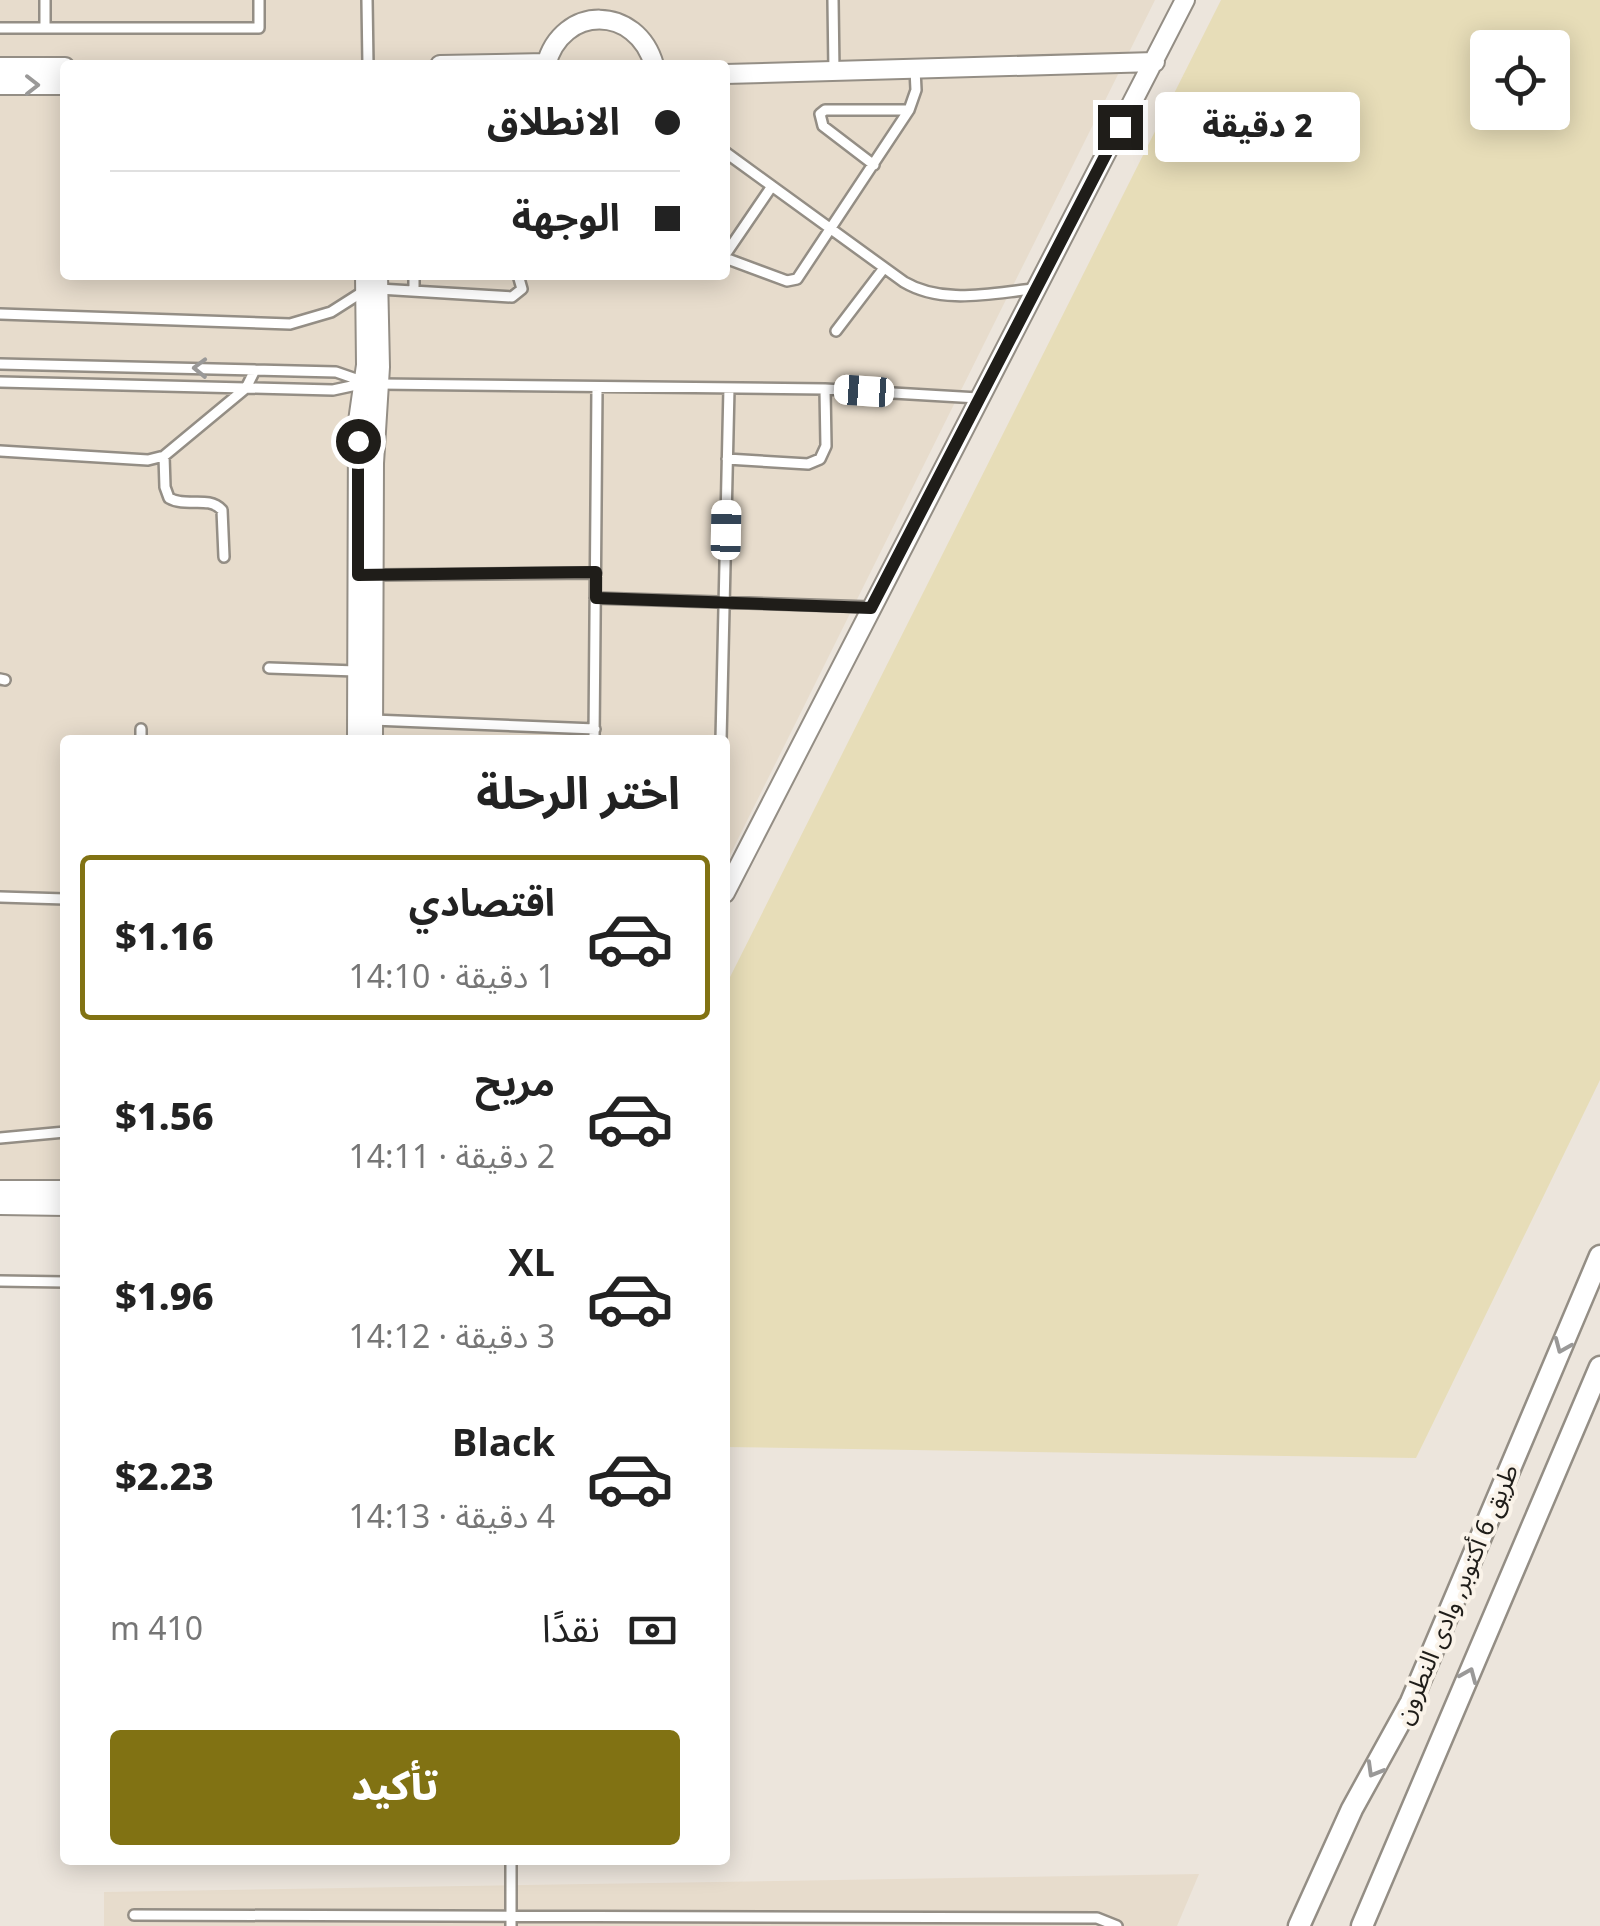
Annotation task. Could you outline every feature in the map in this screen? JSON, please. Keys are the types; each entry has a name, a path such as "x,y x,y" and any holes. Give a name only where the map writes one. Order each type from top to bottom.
{"street":[{"path":"600,0 600,20"},
{"path":"730,883 1185,0"},
{"path":"548,60 555,43 570,28 600,20 622,24 640,36 652,60"},
{"path":"730,74 1155,62"},
{"path":"0,67 60,67"},
{"path":"0,85 60,85"},
{"path":"371,735 358,671 374,462 372,282"},
{"path":"359,735 365,720 366,575"},
{"path":"0,1190 60,1190"},
{"path":"0,1206 60,1206"},
{"name":"طريق 6 أكتوبر, وادى النطرون","path":"1299,1926 1339,1835 1419,1684 1600,1256"},
{"name":"طريق 6 أكتوبر, وادى النطرون","path":"1362,1926 1600,1367"}],"lane":[{"path":"45,0 45,27"},
{"path":"0,28 260,28 259,0"},
{"path":"367,0 368,60"},
{"path":"832,0 834,71"},
{"path":"730,258 794,281 909,110 916,90 915,69"},
{"path":"874,165 822,126 820,114 825,110 909,110"},
{"path":"730,156 913,288 942,296 1034,289"},
{"path":"730,249 772,186"},
{"path":"836,330 884,268"},
{"path":"414,280 414,291"},
{"path":"0,314 290,324 331,312 372,282 414,291 512,298 522,290 519,280"},
{"path":"0,364 336,372 372,384"},
{"path":"0,452 148,460 164,456 246,388 255,370"},
{"path":"0,382 342,390 372,384 825,389 978,398"},
{"path":"365,720 594,734 597,388"},
{"path":"721,735 728,388"},
{"path":"727,460 808,464 820,458 826,446 825,389"},
{"path":"164,456 168,498 178,503 214,502 222,510 224,557"},
{"path":"366,575 596,572"},
{"path":"596,598 871,608"},
{"path":"268,668 358,671"},
{"path":"0,897 60,899"},
{"path":"0,1138 60,1132"},
{"path":"0,1281 60,1282"},
{"path":"511,1865 511,1921"},
{"path":"134,1914 511,1921 1097,1918 1117,1926"}],"shaded area":[{"path":"0,0 1155,0 730,855 730,735 60,735 60,1201 0,1200"},
{"path":"1199,1874 1177,1926 104,1926 104,1892"}],"sand":[{"path":"1221,0 1600,0 1600,1080 1416,1458 730,1447 730,977"}],"route":[{"path":"358,441 358,575 596,572 596,598 871,608 1120,127"}]}
